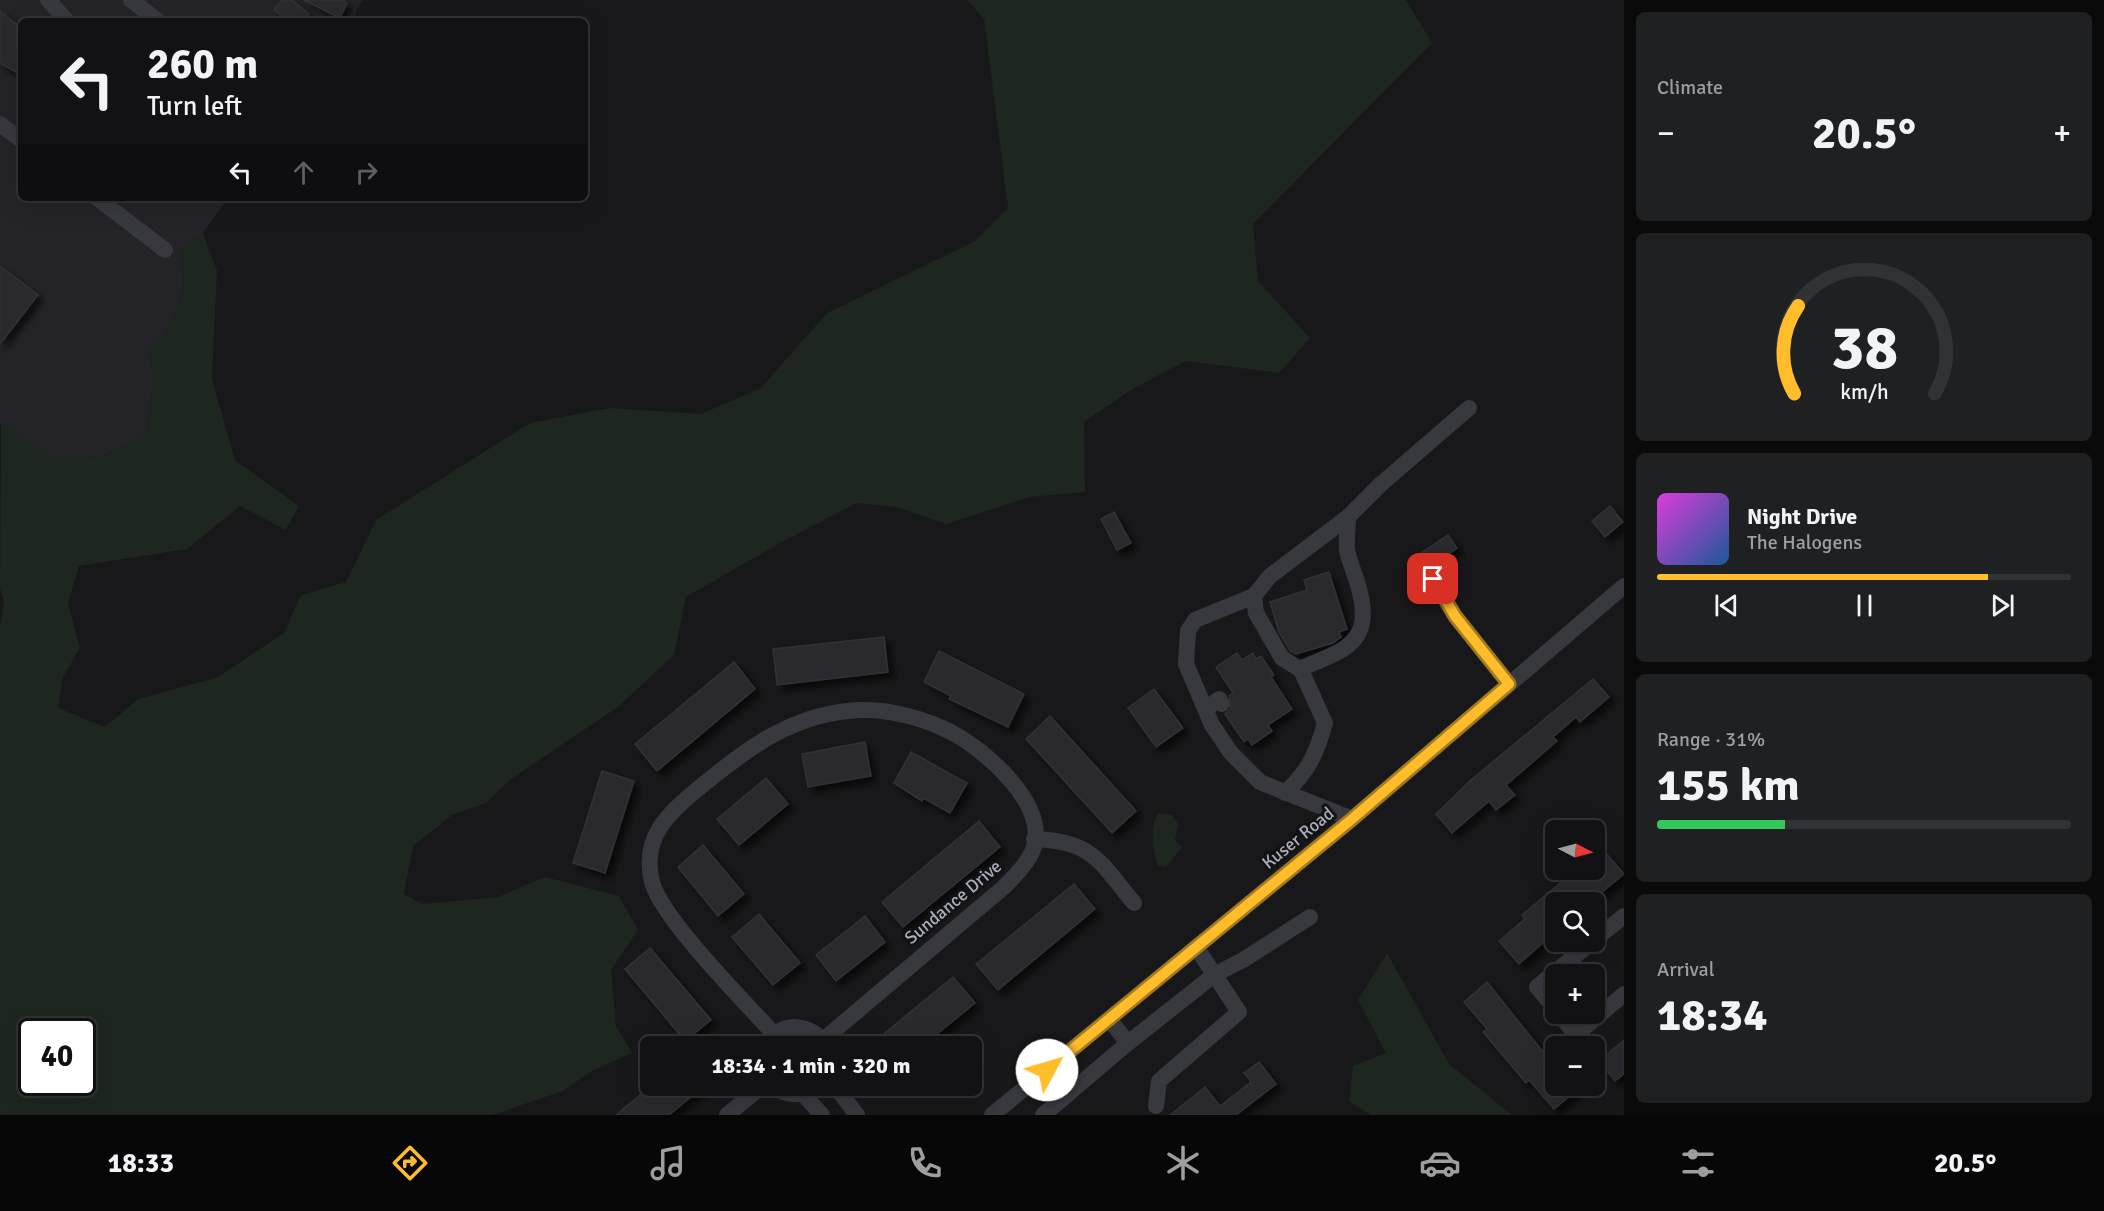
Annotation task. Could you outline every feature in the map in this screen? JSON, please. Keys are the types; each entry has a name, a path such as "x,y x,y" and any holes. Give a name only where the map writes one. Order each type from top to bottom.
{"street":[{"path":"48,0 64,18"},
{"path":"130,0 154,18"},
{"path":"0,124 18,138"},
{"path":"101,201 165,250"},
{"path":"1352,819 1260,782 1231,753 1212,725 1214,706 1186,664 1188,631 1196,620 1224,606 1254,596 1270,576 1348,517 1381,484 1469,408"},
{"path":"1301,670 1341,652 1358,635 1364,622 1364,610 1347,550 1348,517"},
{"path":"1433,579 1455,616 1509,684"},
{"name":"Kuser Road","path":"992,1115 1352,819 1622,590"},
{"path":"1254,596 1256,613 1282,658 1301,670 1325,723 1315,756 1302,777 1285,793"},
{"name":"Sundance Drive","path":"766,1036 676,921 653,885 649,868 651,844 665,819 738,755 789,725 819,716 864,710 892,712 951,732 977,748 993,762 1024,796 1033,818 1034,839 1029,856 1004,887 833,1036"},
{"path":"1034,839 1080,845 1100,862 1134,903"},
{"path":"1043,1115 1128,1043 1214,975 1243,960 1310,916"},
{"path":"1605,931 1624,916"},
{"path":"1156,1106 1159,1081 1239,1012 1196,947"},
{"path":"1565,964 1580,952"},
{"path":"1545,980 1537,987 1545,997"},
{"path":"1605,1010 1624,994"},
{"path":"1109,1019 1128,1043"},
{"path":"1567,1024 1576,1035 1589,1024"},
{"name":"Sundance Drive","path":"774,1036 782,1029 799,1026 808,1029 816,1036"},
{"path":"1047,1070 1068,1094"},
{"path":"727,1115 750,1096"},
{"path":"805,1096 822,1115"},
{"path":"843,1096 857,1115"}],"shaded area":[{"path":"0,0 362,0 353,18 18,18 18,201 226,201 203,233 181,249 183,293 167,331 149,352 154,380 146,433 104,456 54,458 0,424"},
{"path":"967,0 1406,0 1432,43 1253,224 1258,281 1310,338 1279,373 1186,361 1136,387 1084,422 1085,492 1030,497 946,524 896,507 857,503 780,543 686,597 674,655 618,707 511,779 486,803 452,815 413,846 404,894 422,904 498,897 545,877 619,896 638,930 611,970 616,1026 632,1053 590,1072 563,1091 492,1115 0,1115 0,625 4,602 0,588 1,423 54,458 104,456 146,433 154,380 149,352 167,331 183,293 181,249 203,233 217,271 212,379 235,460 299,506 286,530 240,506 187,549 79,566 68,603 80,648 63,677 58,708 105,727 138,699 218,677 284,633 301,595 346,582 376,520 530,423 610,408 701,414 761,388 827,313 975,241 1008,208 984,19"},
{"path":"1158,813 1172,815 1178,824 1175,840 1182,847 1166,867 1158,866 1153,846 1153,832"},
{"path":"1387,953 1449,1064 1512,1115 1371,1115 1349,1101 1353,1066 1386,1053 1358,1000"}],"building":[{"path":"282,0 292,0 309,14 306,18 284,18 274,10"},
{"path":"304,0 341,0 347,3 340,18"},
{"path":"0,11 18,26 18,73 0,63"},
{"path":"0,266 38,295 0,344"},
{"path":"1610,506 1623,522 1605,537 1592,521"},
{"path":"1114,512 1131,543 1117,550 1101,519"},
{"path":"1448,535 1457,548 1433,565 1435,569 1427,570 1423,577 1412,559"},
{"path":"1329,572 1347,629 1339,632 1341,637 1333,643 1296,654 1290,651 1279,632 1270,602 1307,590 1304,580"},
{"path":"884,637 888,672 777,685 773,649"},
{"path":"939,651 1024,694 1008,727 949,699 951,696 924,682"},
{"path":"1237,653 1242,660 1253,653 1256,659 1261,656 1274,675 1271,677 1292,709 1268,725 1272,731 1252,745 1248,739 1244,742 1225,714 1231,709 1229,696 1233,693 1216,667"},
{"path":"734,662 755,689 657,771 635,744"},
{"path":"1593,679 1609,697 1580,722 1576,717 1553,737 1557,741 1506,785 1515,795 1496,810 1489,801 1452,833 1436,814 1471,780"},
{"path":"1154,689 1183,728 1156,747 1128,708"},
{"path":"1050,716 1136,811 1112,833 1026,739"},
{"path":"865,742 871,776 808,787 802,754"},
{"path":"911,752 967,783 950,813 923,798 922,801 894,783"},
{"path":"602,771 634,781 605,873 573,863"},
{"path":"766,778 788,804 739,845 717,819"},
{"path":"979,821 1000,847 903,927 882,902"},
{"path":"703,845 744,894 718,916 678,867"},
{"path":"1605,852 1624,874 1602,892 1550,892 1564,880 1605,880"},
{"path":"1074,884 1095,909 998,990 976,964"},
{"path":"1545,896 1545,935 1543,937 1545,941 1519,964 1499,941 1525,919 1522,915"},
{"path":"759,914 800,963 773,985 732,937"},
{"path":"865,916 885,942 836,981 816,955"},
{"path":"650,948 711,1020 691,1036 681,1036 625,969"},
{"path":"953,977 975,1003 934,1036 881,1036"},
{"path":"1487,982 1545,1054 1545,1096 1570,1096 1554,1109 1529,1080 1526,1083 1483,1032 1487,1029 1464,1002"},
{"path":"1624,1040 1624,1074 1615,1081 1605,1068 1605,1056"},
{"path":"1259,1062 1276,1084 1236,1115 1170,1115 1205,1087 1220,1106 1251,1082 1244,1073"},
{"path":"640,1095 692,1096 669,1115 616,1115"}],"route":[{"path":"1047,1070 1352,819 1509,684 1455,616 1433,579"}]}
